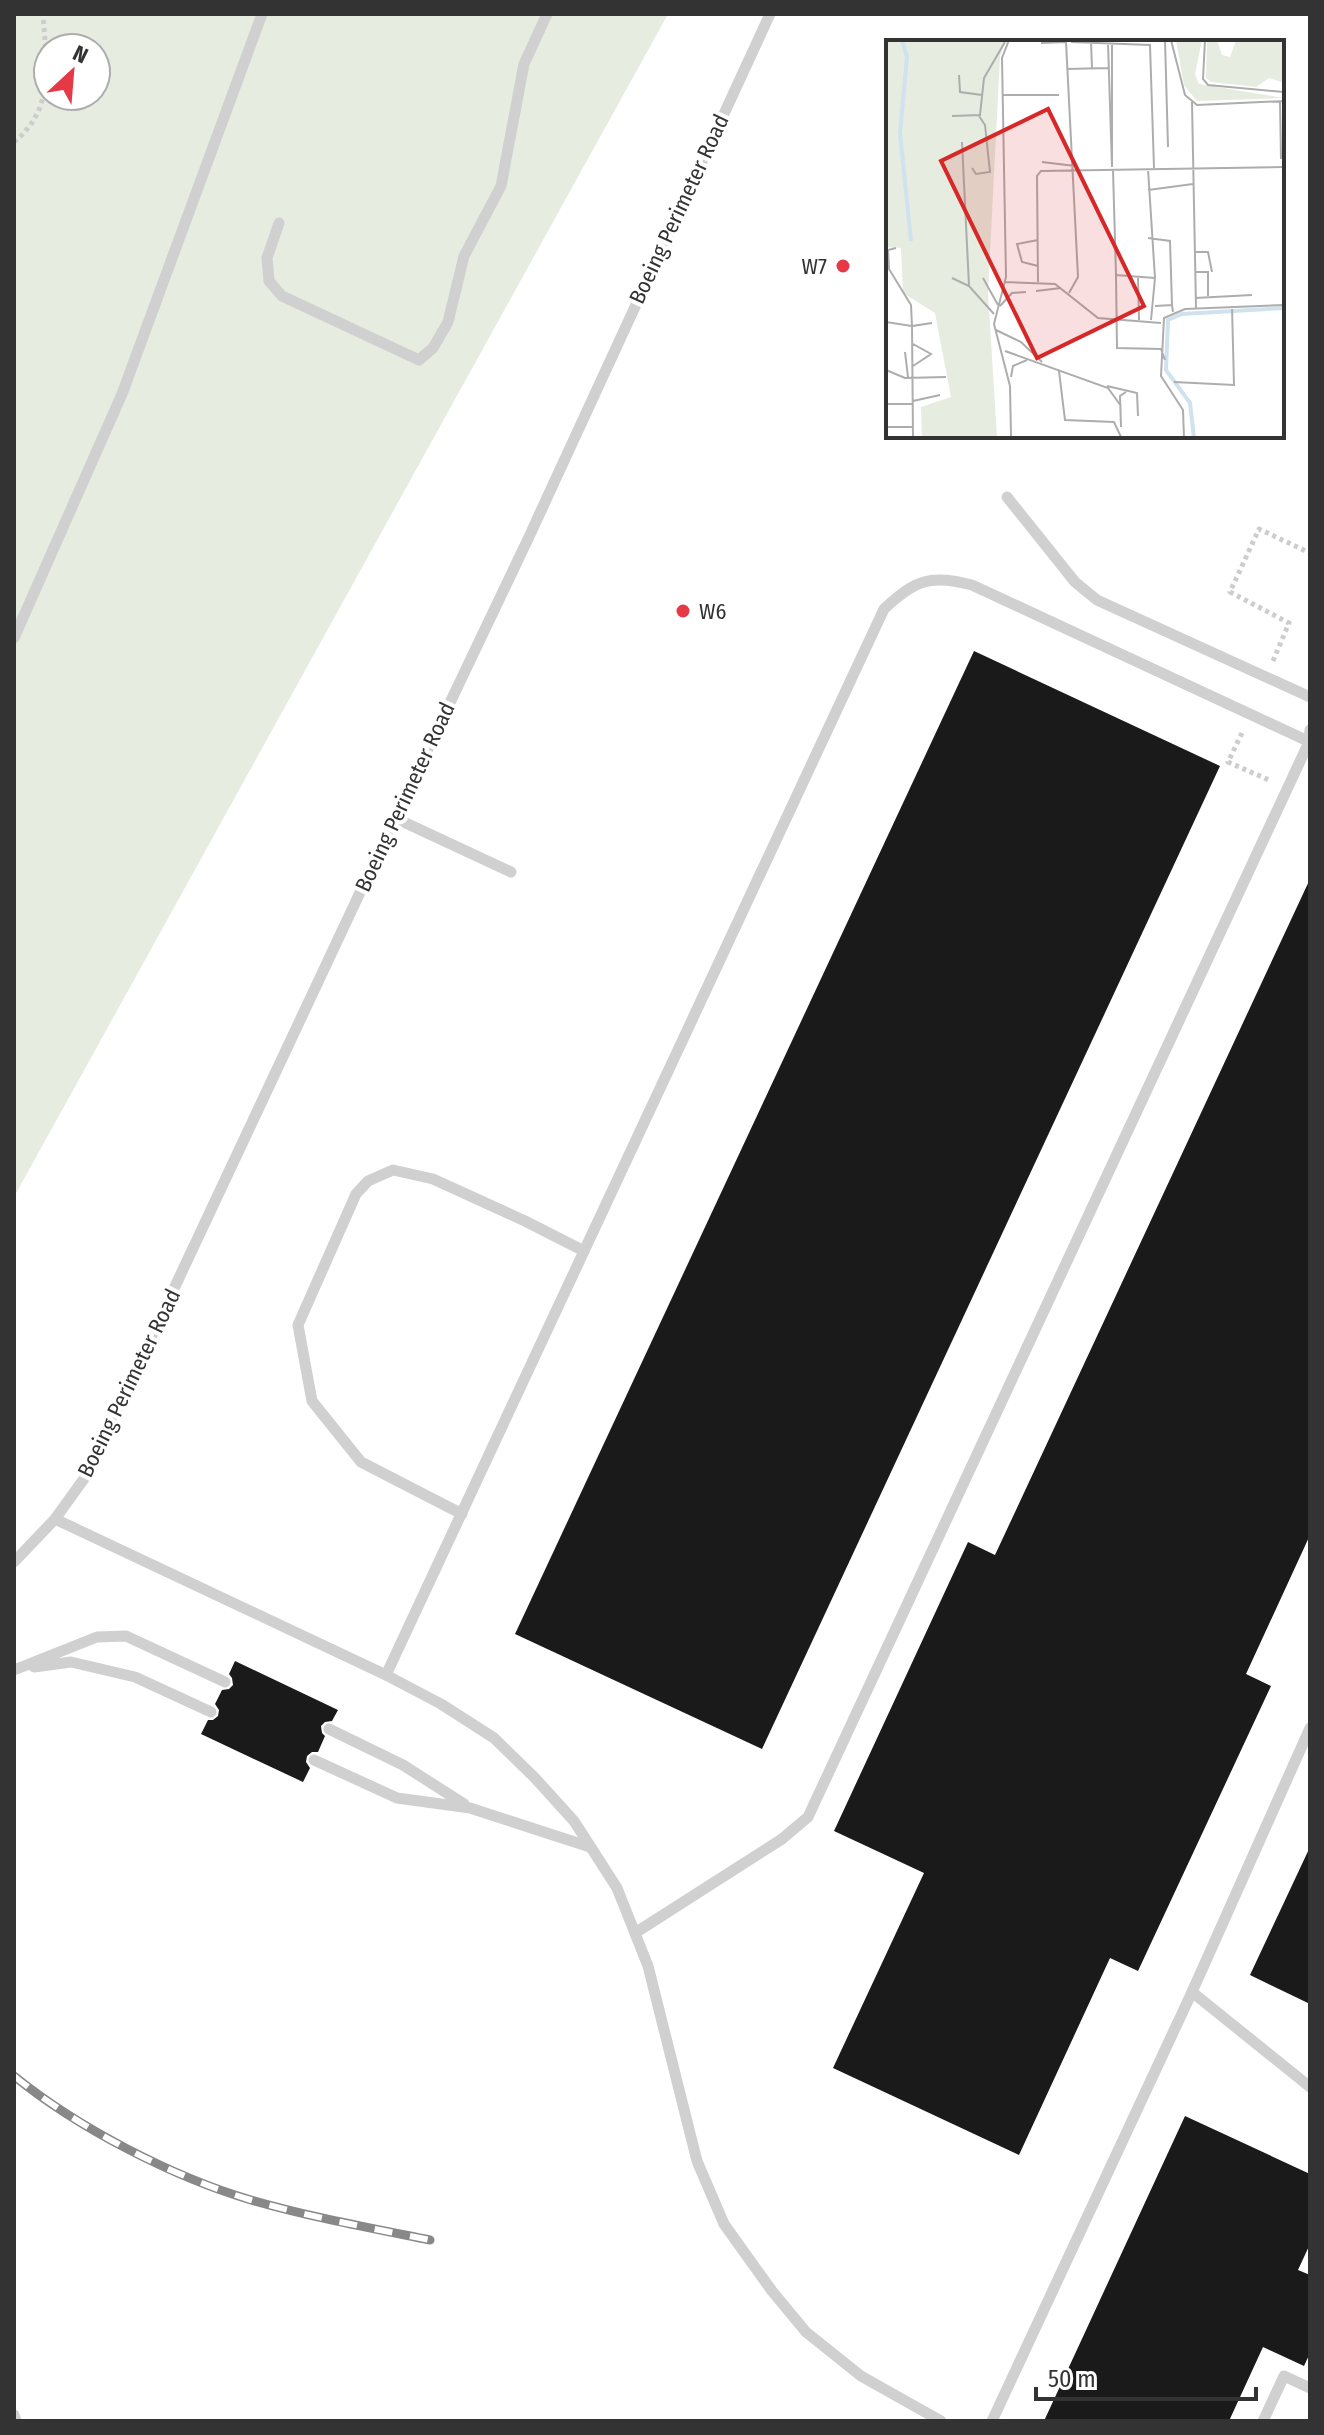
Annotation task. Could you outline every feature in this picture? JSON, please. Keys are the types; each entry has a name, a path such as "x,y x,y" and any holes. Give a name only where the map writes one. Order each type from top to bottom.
{"lane":[{"path":"14,638 122,394 262,14"},
{"path":"279,223 267,258 269,281 282,296 419,360 433,348 448,322 464,256 501,186 524,64 547,14"},
{"name":"Boeing Perimeter Road","path":"14,1562 55,1519 86,1476 528,539 770,14"},
{"path":"1007,497 1075,582 1097,600 1310,697"},
{"path":"386,1675 884,609 904,590 925,581 949,579 972,585 1310,738 808,1817 782,1839 635,1933"},
{"path":"395,818 511,872"},
{"path":"462,1514 361,1462 312,1401 298,1325 356,1194 368,1181 393,1170 433,1179 584,1251"},
{"path":"55,1519 441,1704 494,1738 535,1778 574,1821 617,1888 648,1966 697,2161 724,2224 806,2332 861,2376 941,2421"},
{"path":"14,1670 97,1637 126,1636 225,1682"},
{"path":"14,1670 71,1662 135,1677 211,1712"},
{"path":"992,2421 1192,1992 1310,1728"},
{"path":"329,1729 403,1765 470,1808"},
{"path":"314,1760 397,1798 470,1808 591,1847"},
{"path":"1192,1992 1310,2087"},
{"path":"1263,2421 1284,2376 1310,2388"},
{"path":"14,2415 16,2421"}],"path":[{"path":"14,142 27,131 41,108 47,72 43,14"}],"shaded area":[{"path":"14,14 668,14 14,1197"}],"building":[{"path":"974,651 1220,766 762,1749 515,1634"},
{"path":"1310,879 1310,1535 1246,1674 1271,1686 1138,1971 1110,1958 1019,2155 833,2068 924,1873 834,1831 968,1542 995,1555"},
{"path":"235,1661 338,1710 332,1721 321,1726 325,1736 318,1752 307,1756 306,1762 310,1768 303,1782 201,1734 208,1720 218,1716 219,1710 215,1704 222,1690 233,1685 229,1674"},
{"path":"1310,1847 1310,2004 1250,1975"},
{"path":"1185,2116 1310,2174 1310,2244 1298,2270 1310,2275 1310,2353 1304,2366 1263,2347 1229,2421 1044,2421"}],"railway":[{"path":"14,2076 97,2132 190,2178 273,2206 430,2240"}],"place":[{"name":"W7","path":"843,266"},
{"name":"W6","path":"683,611"}]}
